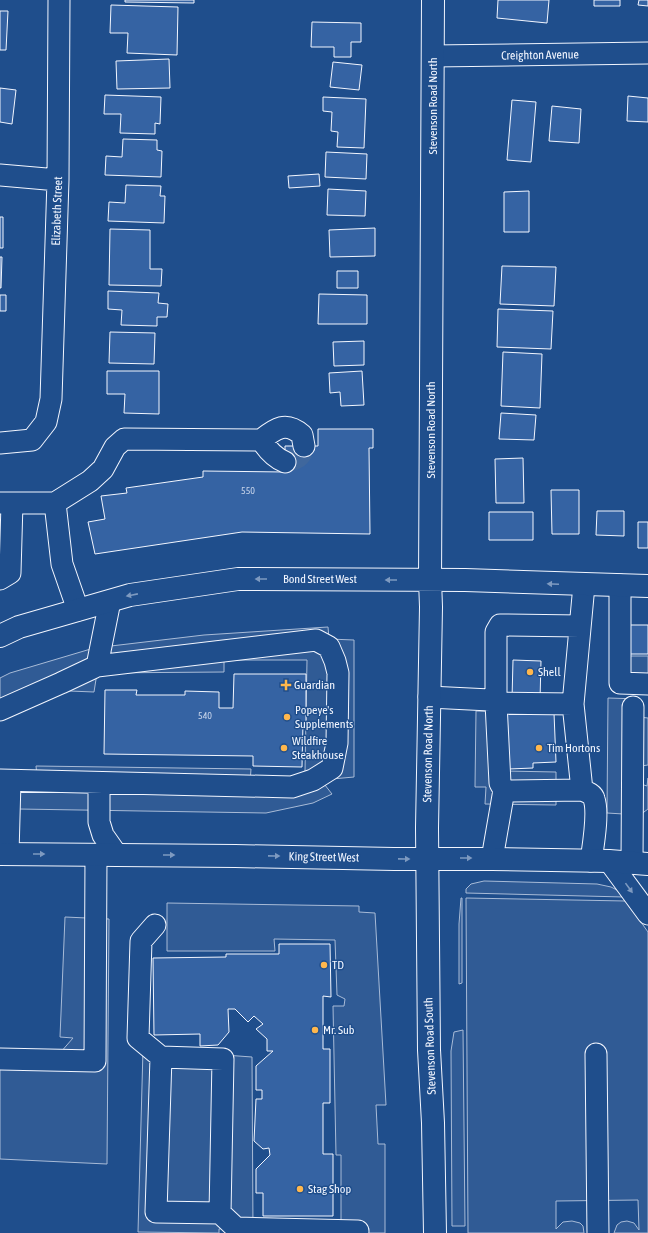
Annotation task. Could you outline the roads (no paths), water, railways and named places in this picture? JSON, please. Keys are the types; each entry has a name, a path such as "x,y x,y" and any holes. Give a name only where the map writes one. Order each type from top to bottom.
{"main road":[{"name":"Stevenson Road North","path":"427,859 431,607 433,0"},
{"name":"Bond Street West","path":"0,636 19,627 130,595 238,579 430,580 648,586"},
{"name":"King Street West","path":"4,854 492,859 640,863"},
{"name":"Stevenson Road South","path":"427,859 429,1050 433,1123 435,1233"}],"street":[{"name":"Elizabeth Street","path":"0,443 32,440 46,422 51,399 58,180 59,0"},
{"name":"Creighton Avenue","path":"433,56 648,53"},
{"path":"0,175 58,180"},
{"path":"0,578 10,573 6,503 55,503 90,481 99,473 103,469 115,446 124,439 261,440 272,431 284,426 295,429 302,435 304,446"},
{"path":"261,440 268,450 280,461 285,462"},
{"path":"55,503 62,564 78,610"},
{"path":"582,790 573,704 584,585"},
{"path":"620,585 620,683 648,684"},
{"path":"98,666 110,601"},
{"path":"492,859 504,790 500,783 496,703 496,632 500,625 580,626"},
{"path":"0,710 98,666 316,640 329,647 338,673 337,743 332,768 313,780 292,787 5,780 4,854"},
{"path":"429,697 490,700 496,703 573,704"},
{"path":"633,707 640,863"},
{"path":"0,1059 95,1061 107,855 104,835 99,822 99,782"},
{"path":"504,790 582,790 589,793 594,799 600,861 648,914"},
{"path":"155,925 141,941 138,1038 161,1057 223,1060 220,1213"},
{"path":"596,1054 598,1233"},
{"path":"161,1057 156,1212 220,1213 236,1228 358,1231"}],"tunnel":[{"path":"285,462 298,458 302,453 304,446"}],"place":[{"name":"Shell","path":"530,672"},
{"name":"Guardian","path":"286,685"},
{"name":"Popeye's Supplements","path":"287,717"},
{"name":"Wildfire Steakhouse","path":"284,748"},
{"name":"Tim Hortons","path":"539,748"},
{"name":"TD","path":"324,965"},
{"name":"Mr. Sub","path":"315,1030"},
{"name":"Stag Shop","path":"300,1189"}]}
